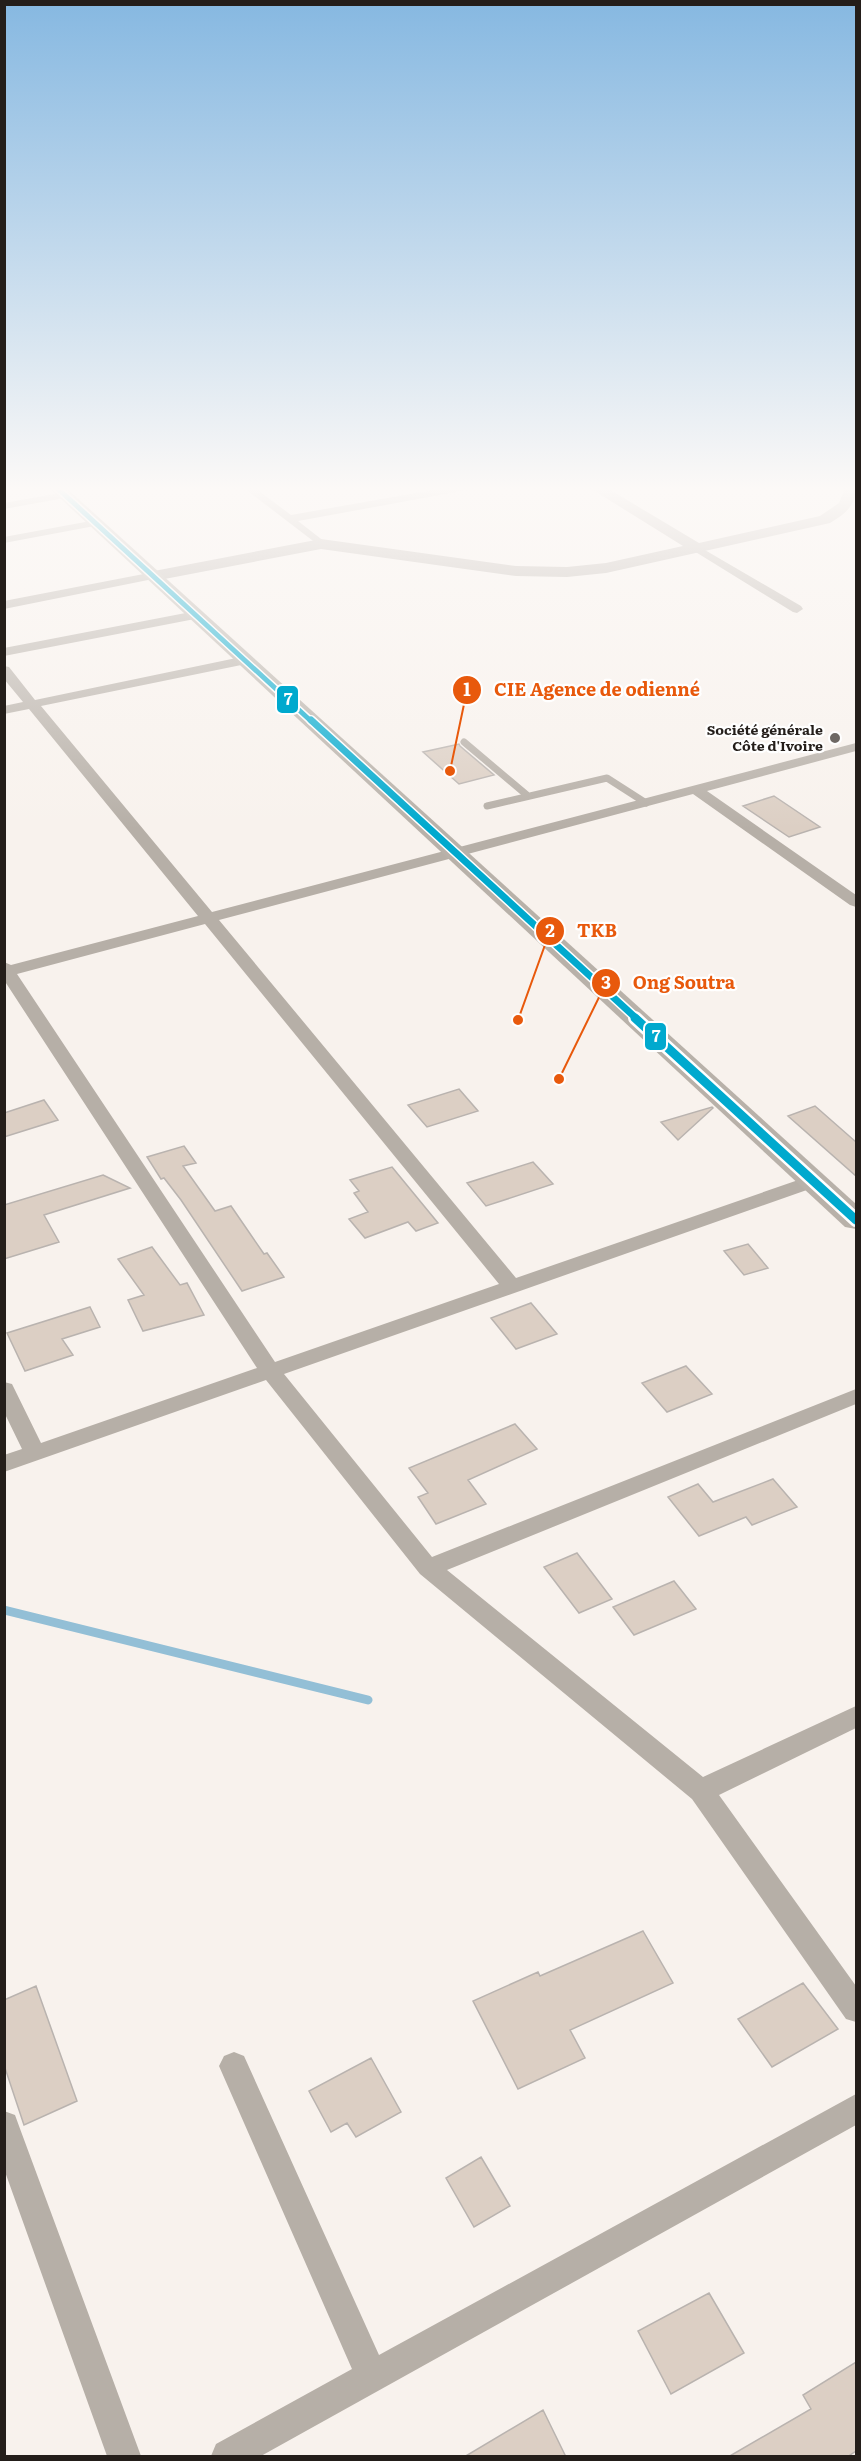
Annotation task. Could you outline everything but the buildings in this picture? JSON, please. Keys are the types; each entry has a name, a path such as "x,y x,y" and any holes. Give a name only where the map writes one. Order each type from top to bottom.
{"main road":[{"path":"180,600 856,1220"}],"street":[{"path":"4,605 31,600"},
{"path":"782,600 797,609"},
{"path":"4,652 196,615"},
{"path":"4,710 246,660"},
{"path":"4,670 512,1287"},
{"path":"856,747 6,970 270,1371 428,1568 701,1791 856,2009"},
{"path":"696,790 856,902"},
{"path":"4,1464 814,1181"},
{"path":"4,1389 35,1453"},
{"path":"428,1568 856,1396"},
{"path":"701,1791 856,1716"},
{"path":"234,2066 372,2377"},
{"path":"228,2457 856,2109"},
{"path":"4,2126 124,2457"}],"lane":[{"path":"464,742 528,796"},
{"path":"488,806 607,778 646,803"}],"waterway":[{"path":"4,1610 368,1700"}],"transit line":[{"name":"7","path":"179,600 856,1220"}],"place":[{"name":"Société générale Côte d'Ivoire","path":"835,738"},
{"name":"CIE Agence de odienné","path":"450,771"},
{"name":"TKB","path":"518,1020"},
{"name":"Ong Soutra","path":"559,1079"}]}
